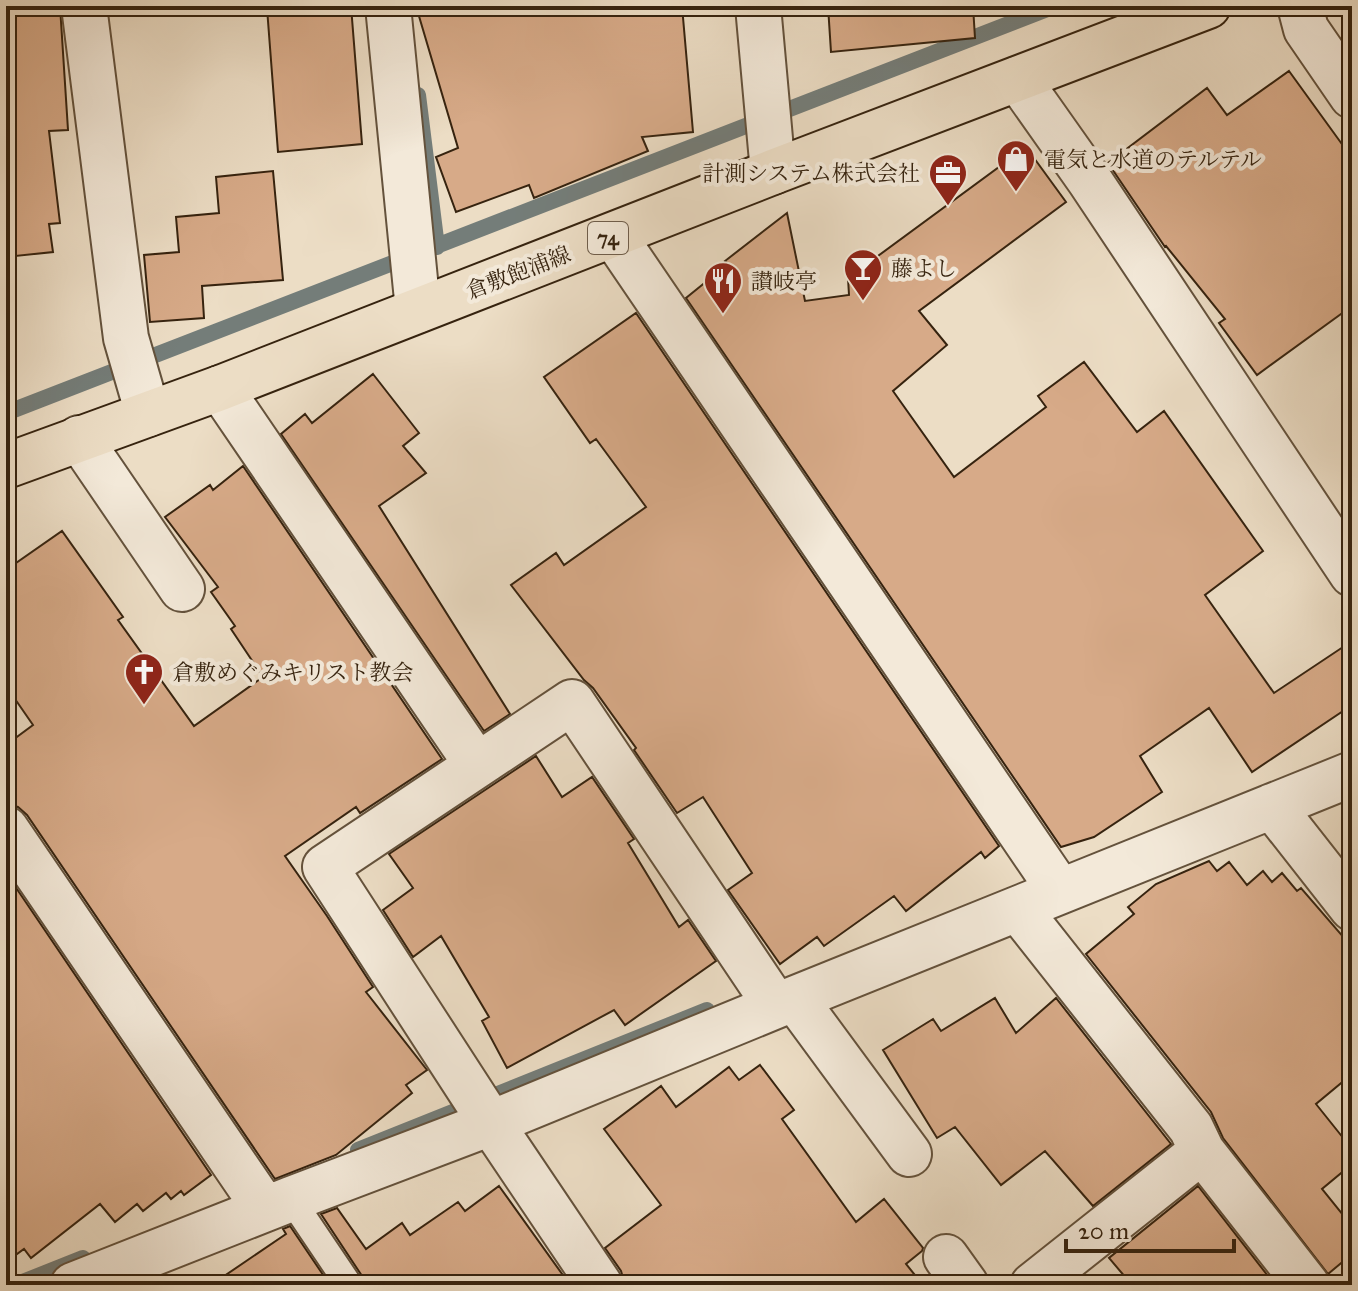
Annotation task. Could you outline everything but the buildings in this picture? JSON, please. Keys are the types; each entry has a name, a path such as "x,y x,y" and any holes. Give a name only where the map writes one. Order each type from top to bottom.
{"main road":[{"name":"倉敷飽浦線","path":"6,466 79,438 138,379 220,388 614,236 770,134 1018,79 1187,10"}],"street":[{"path":"84,6 126,338 138,379"},
{"path":"388,6 418,310"},
{"path":"758,6 770,134"},
{"path":"1300,6 1306,29 1352,96"},
{"path":"1018,79 1090,181 1352,574"},
{"path":"614,236 1051,879"},
{"path":"220,388 477,765"},
{"path":"79,438 182,589"},
{"path":"600,1285 325,867 572,702 774,994 909,1154"},
{"path":"73,1285 159,1270 265,1196 774,994 1018,909 1051,879 1272,806 1352,774"},
{"path":"1272,806 1352,908"},
{"path":"6,829 265,1196"},
{"path":"1018,909 1191,1128 1202,1151 1307,1285"},
{"path":"1033,1285 1202,1151"}],"lane":[{"path":"265,1196 349,1285"}],"waterway":[{"path":"6,413 1055,6"},
{"path":"418,95 437,247"},
{"path":"358,1150 707,1010"},
{"path":"15,1285 83,1258"}],"place":[{"name":"電気と水道のテルテル","path":"1016,193"},
{"name":"計測システム株式会社","path":"948,207"},
{"name":"藤よし","path":"863,302"},
{"name":"讃岐亭","path":"723,315"},
{"name":"倉敷めぐみキリスト教会","path":"144,706"}]}
